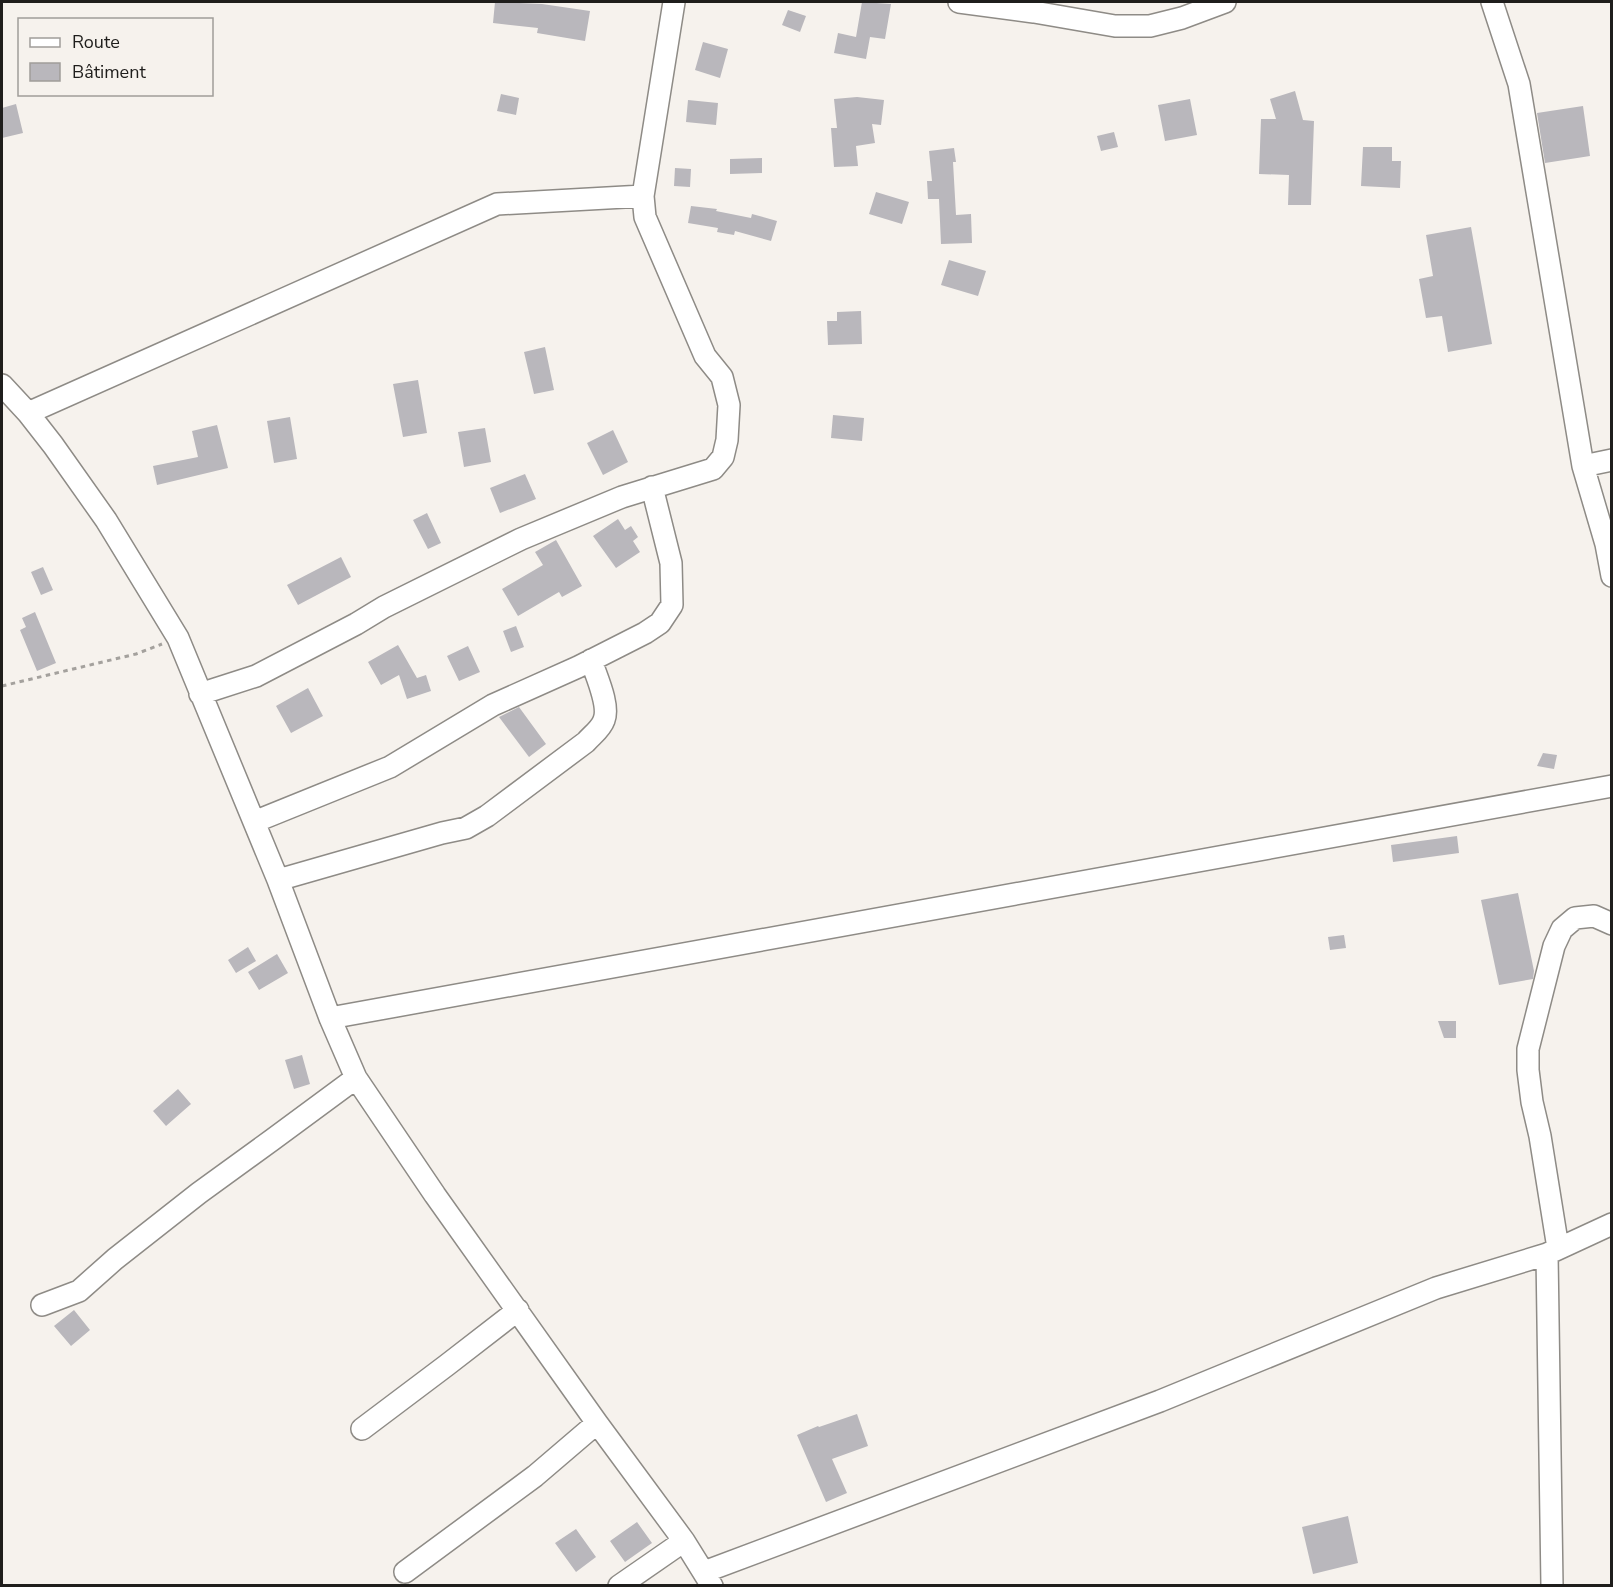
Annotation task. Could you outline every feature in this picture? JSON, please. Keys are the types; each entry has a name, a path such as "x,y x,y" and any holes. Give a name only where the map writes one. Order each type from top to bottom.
{"street":[{"path":"200,694 256,676 384,607 521,539 622,497 713,469 723,456 727,440 729,405 722,377 705,357 645,217 644,196 675,2"},
{"path":"959,2 1115,26 1150,26 1182,18 1225,2"},
{"path":"1492,2 1519,84 1583,466 1609,548 1611,576"},
{"path":"28,413 497,204 644,196"},
{"path":"2,385 53,445 106,520 178,638 278,880 330,1018 356,1078 435,1195 684,1541 708,1579 1160,1401 1436,1288 1552,1251 1611,1224"},
{"path":"1583,466 1611,460"},
{"path":"254,822 390,767 493,705 591,660 660,623 672,605 671,563 652,487"},
{"path":"278,880 466,828 487,816 586,742 599,729 605,718 605,704 591,660"},
{"path":"330,1018 1611,786"},
{"path":"1552,1586 1552,1251 1540,1136 1528,1070 1528,1049 1554,946 1562,929 1575,918 1594,916 1611,924"},
{"path":"42,1305 79,1291 115,1259 199,1193 356,1078"},
{"path":"362,1429 518,1310"},
{"path":"405,1572 535,1476 597,1423"},
{"path":"619,1586 684,1541"}],"path":[{"path":"2,686 136,654 178,638"}],"building":[{"path":"495,2 542,4 590,11 585,41 537,33 538,28 493,23"},
{"path":"862,2 891,4 885,39 870,37 866,59 834,53 838,33 856,37"},
{"path":"788,10 806,16 800,32 782,25"},
{"path":"703,42 728,49 720,78 695,70"},
{"path":"1295,91 1303,120 1314,121 1311,205 1288,205 1289,175 1259,174 1261,119 1276,119 1270,99"},
{"path":"501,94 519,98 516,115 497,111"},
{"path":"857,97 884,100 881,125 872,124 875,143 856,146 858,166 834,167 831,128 837,128 834,99"},
{"path":"1190,99 1197,135 1165,141 1158,105"},
{"path":"688,100 718,103 716,125 686,122"},
{"path":"16,104 23,133 2,138 2,108"},
{"path":"1583,106 1590,156 1545,163 1537,113"},
{"path":"1114,132 1118,147 1101,151 1097,136"},
{"path":"1363,147 1392,147 1392,161 1401,161 1400,188 1361,186"},
{"path":"954,148 956,215 971,214 972,243 941,244 939,199 928,199 927,181 932,181 929,151"},
{"path":"762,158 762,173 730,174 730,159"},
{"path":"675,168 691,169 690,187 674,186"},
{"path":"876,192 909,202 902,224 869,214"},
{"path":"691,206 717,209 716,211 751,218 752,214 777,221 771,241 735,231 734,235 717,232 718,228 688,223"},
{"path":"1471,227 1492,344 1448,352 1442,316 1426,318 1419,279 1433,276 1426,235"},
{"path":"949,260 986,271 978,296 941,285"},
{"path":"861,311 862,344 828,345 827,321 837,321 837,312"},
{"path":"545,347 554,390 534,394 524,352"},
{"path":"418,380 427,433 403,437 393,384"},
{"path":"833,415 864,418 862,441 831,438"},
{"path":"290,417 297,459 274,463 267,421"},
{"path":"217,425 228,468 157,485 153,466 198,457 192,431"},
{"path":"485,428 491,462 464,467 458,432"},
{"path":"613,430 628,462 603,475 587,443"},
{"path":"525,474 536,499 500,513 490,488"},
{"path":"427,513 441,543 428,549 413,520"},
{"path":"618,519 625,530 631,526 638,537 633,541 640,552 616,568 593,536"},
{"path":"556,540 582,586 562,597 559,592 518,616 502,589 543,565 535,552"},
{"path":"341,557 351,577 298,605 287,585"},
{"path":"43,567 53,590 41,595 31,572"},
{"path":"35,612 56,663 37,671 20,630 26,627 22,618"},
{"path":"516,626 524,647 511,652 503,631"},
{"path":"398,645 417,678 426,675 431,691 407,699 399,675 381,685 368,662"},
{"path":"468,646 480,672 459,681 447,656"},
{"path":"308,688 323,716 291,733 276,706"},
{"path":"519,707 546,744 529,757 499,717"},
{"path":"1543,753 1557,755 1554,769 1537,766"},
{"path":"1457,836 1459,853 1393,862 1391,845"},
{"path":"1518,893 1534,971 1533,979 1499,985 1481,900"},
{"path":"1344,935 1346,948 1330,950 1328,937"},
{"path":"248,947 256,961 236,973 228,960"},
{"path":"277,954 288,973 259,990 248,972"},
{"path":"1438,1021 1456,1021 1456,1038 1444,1038"},
{"path":"302,1055 310,1084 294,1089 285,1060"},
{"path":"178,1089 191,1104 166,1126 153,1111"},
{"path":"74,1310 90,1330 71,1346 54,1326"},
{"path":"857,1414 868,1446 832,1459 847,1493 826,1502 797,1435"},
{"path":"1348,1516 1358,1563 1313,1574 1302,1527"},
{"path":"637,1522 652,1543 625,1562 610,1541"},
{"path":"576,1529 596,1557 576,1572 555,1543"}]}
